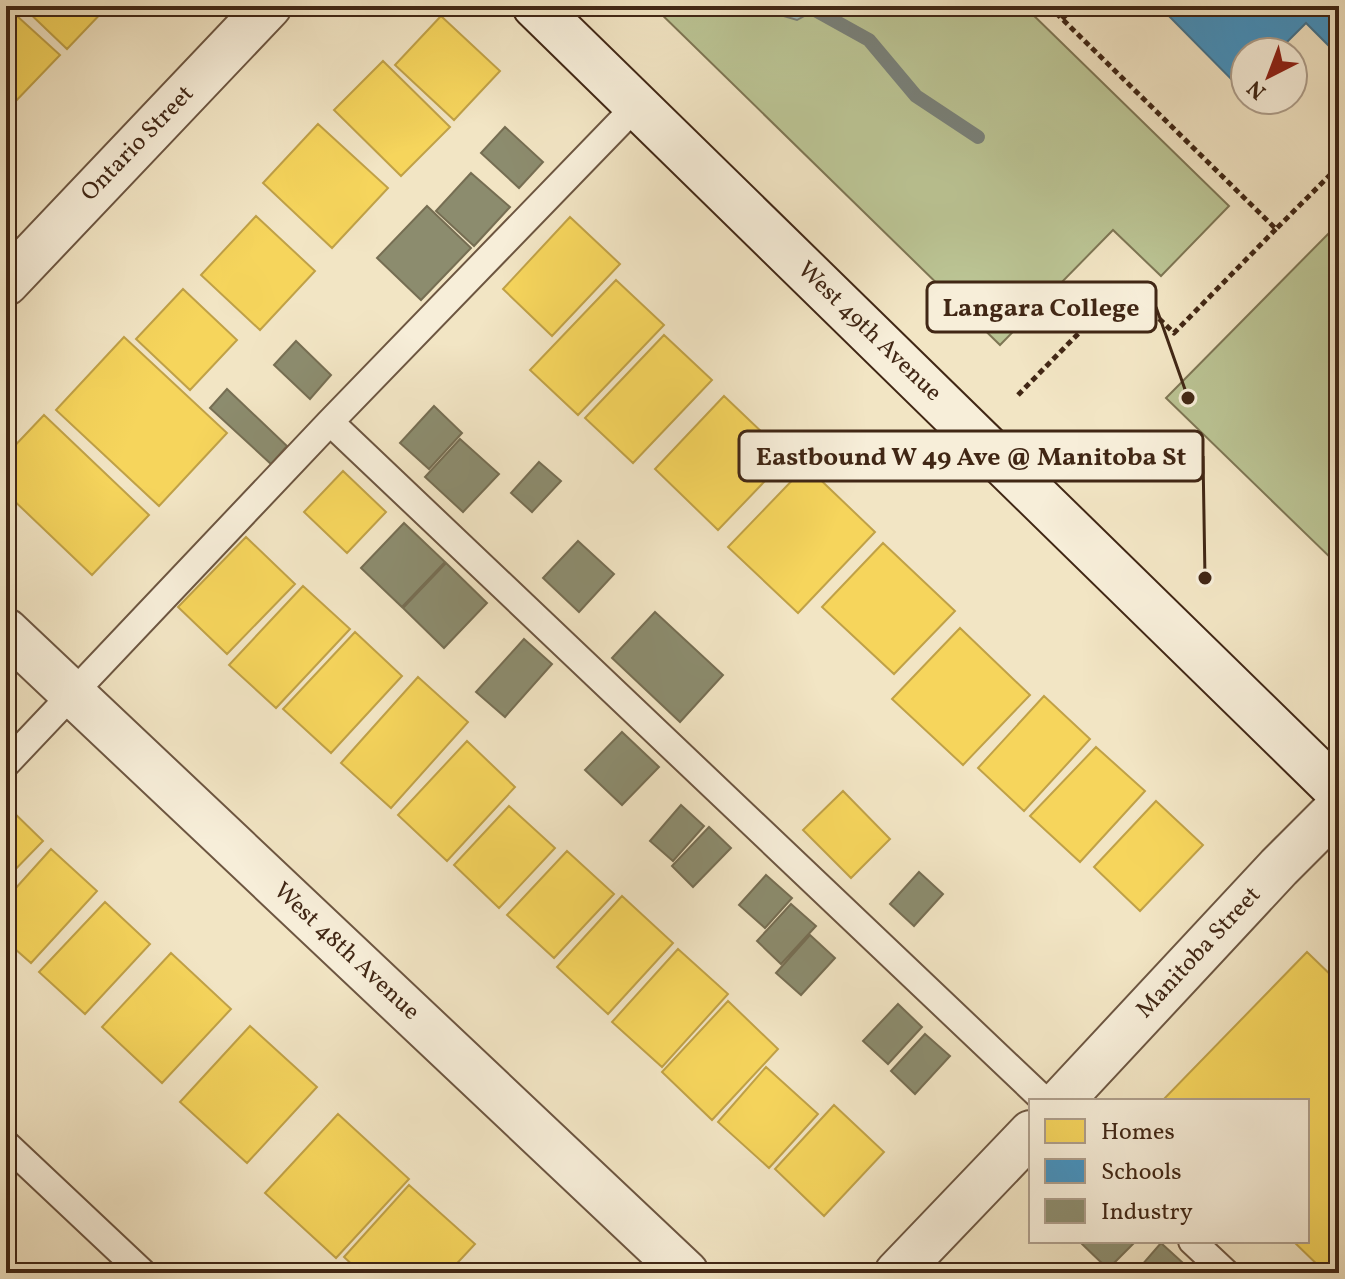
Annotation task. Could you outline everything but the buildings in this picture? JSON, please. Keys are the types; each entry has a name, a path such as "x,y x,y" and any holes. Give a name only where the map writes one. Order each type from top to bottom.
{"street":[{"name":"Ontario Street","path":"6,283 269,6"},
{"name":"West 49th Avenue","path":"535,6 1339,792"},
{"name":"West 48th Avenue","path":"6,631 686,1273"},
{"name":"Manitoba Street","path":"1063,1099 1339,807"},
{"path":"897,1273 1029,1135"}],"lane":[{"path":"6,764 330,422 637,105"},
{"path":"330,422 1043,1099"},
{"path":"6,1144 143,1273"},
{"path":"1194,1243 1226,1273"}],"path":[{"path":"1049,6 1276,229"},
{"path":"1062,19 1075,6"},
{"path":"1018,395 1125,286 1174,333 1339,165"},
{"path":"1333,172 1339,178"}],"green space":[{"path":"653,6 1024,6 1229,206 1161,276 1113,230 1000,345"},
{"path":"1333,229 1339,229 1339,566 1166,398"}],"water":[{"path":"757,6 813,6 815,10 797,20"}],"waterway":[{"path":"815,10 869,40 916,96 978,137"}],"place":[{"name":"Langara College","path":"1188,398"},
{"name":"Eastbound W 49 Ave @ Manitoba St","path":"1205,578"}]}
